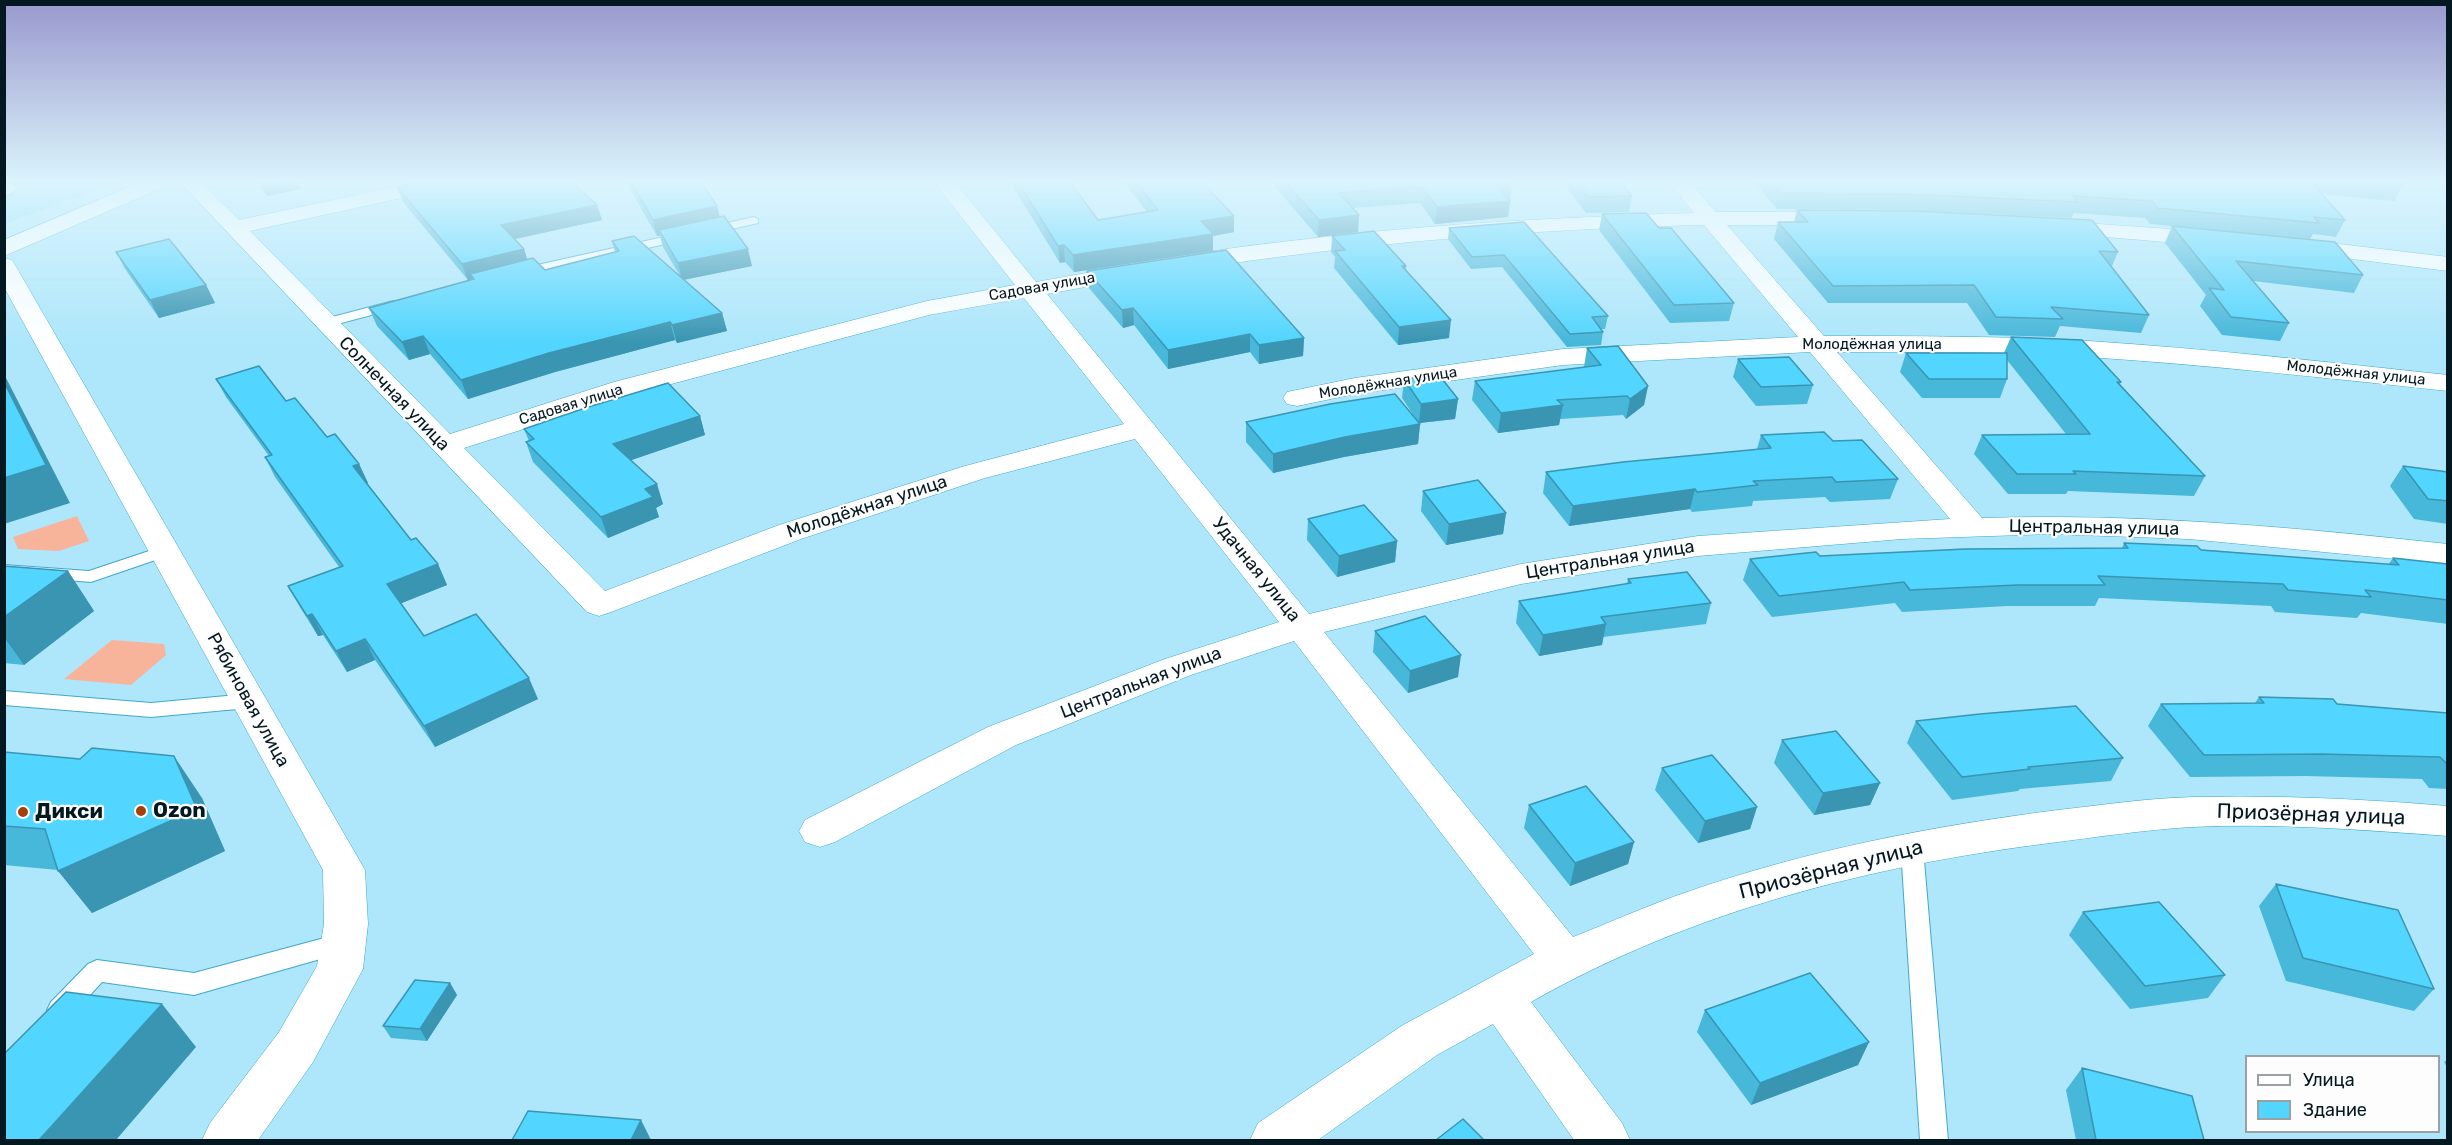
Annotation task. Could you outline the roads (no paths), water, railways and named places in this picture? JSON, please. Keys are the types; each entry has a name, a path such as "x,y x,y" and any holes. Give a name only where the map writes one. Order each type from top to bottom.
{"street":[{"path":"4,249 34,235"},
{"name":"Солнечная улица","path":"241,235 598,605"},
{"name":"Удачная улица","path":"987,235 1565,960"},
{"name":"Садовая улица","path":"444,445 624,388 927,308 1257,252 1415,235"},
{"path":"1724,235 1974,528"},
{"path":"2166,235 2233,240"},
{"path":"2279,244 2448,264"},
{"name":"Рябиновая улица","path":"4,265 344,870 346,924 340,969 296,1047 228,1140"},
{"name":"Молодёжная улица","path":"1297,398 1355,386 1563,357 1815,344 1960,344 2087,349 2286,365 2448,383"},
{"name":"Молодёжная улица","path":"598,605 801,528 975,472 1142,428"},
{"name":"Центральная улица","path":"820,831 1002,736 1178,667 1301,627 1521,574 1698,546 1902,530 2051,525 2189,530 2448,554"},
{"name":"Приозёрная улица","path":"1276,1140 1420,1040 1565,960 1712,901 1797,875 1912,849 2038,828 2192,812 2298,812 2448,821"},
{"path":"1500,996 1604,1140"}],"lane":[{"path":"504,276 685,235"},
{"path":"326,323 403,302"},
{"path":"4,570 91,577 164,551"},
{"path":"4,698 151,710 248,701"},
{"path":"1912,849 1934,1140"},
{"path":"43,1027 97,971 194,984 344,943"}],"place":[{"name":"Ozon","path":"141,811"},
{"name":"Дикси","path":"23,812"}]}
